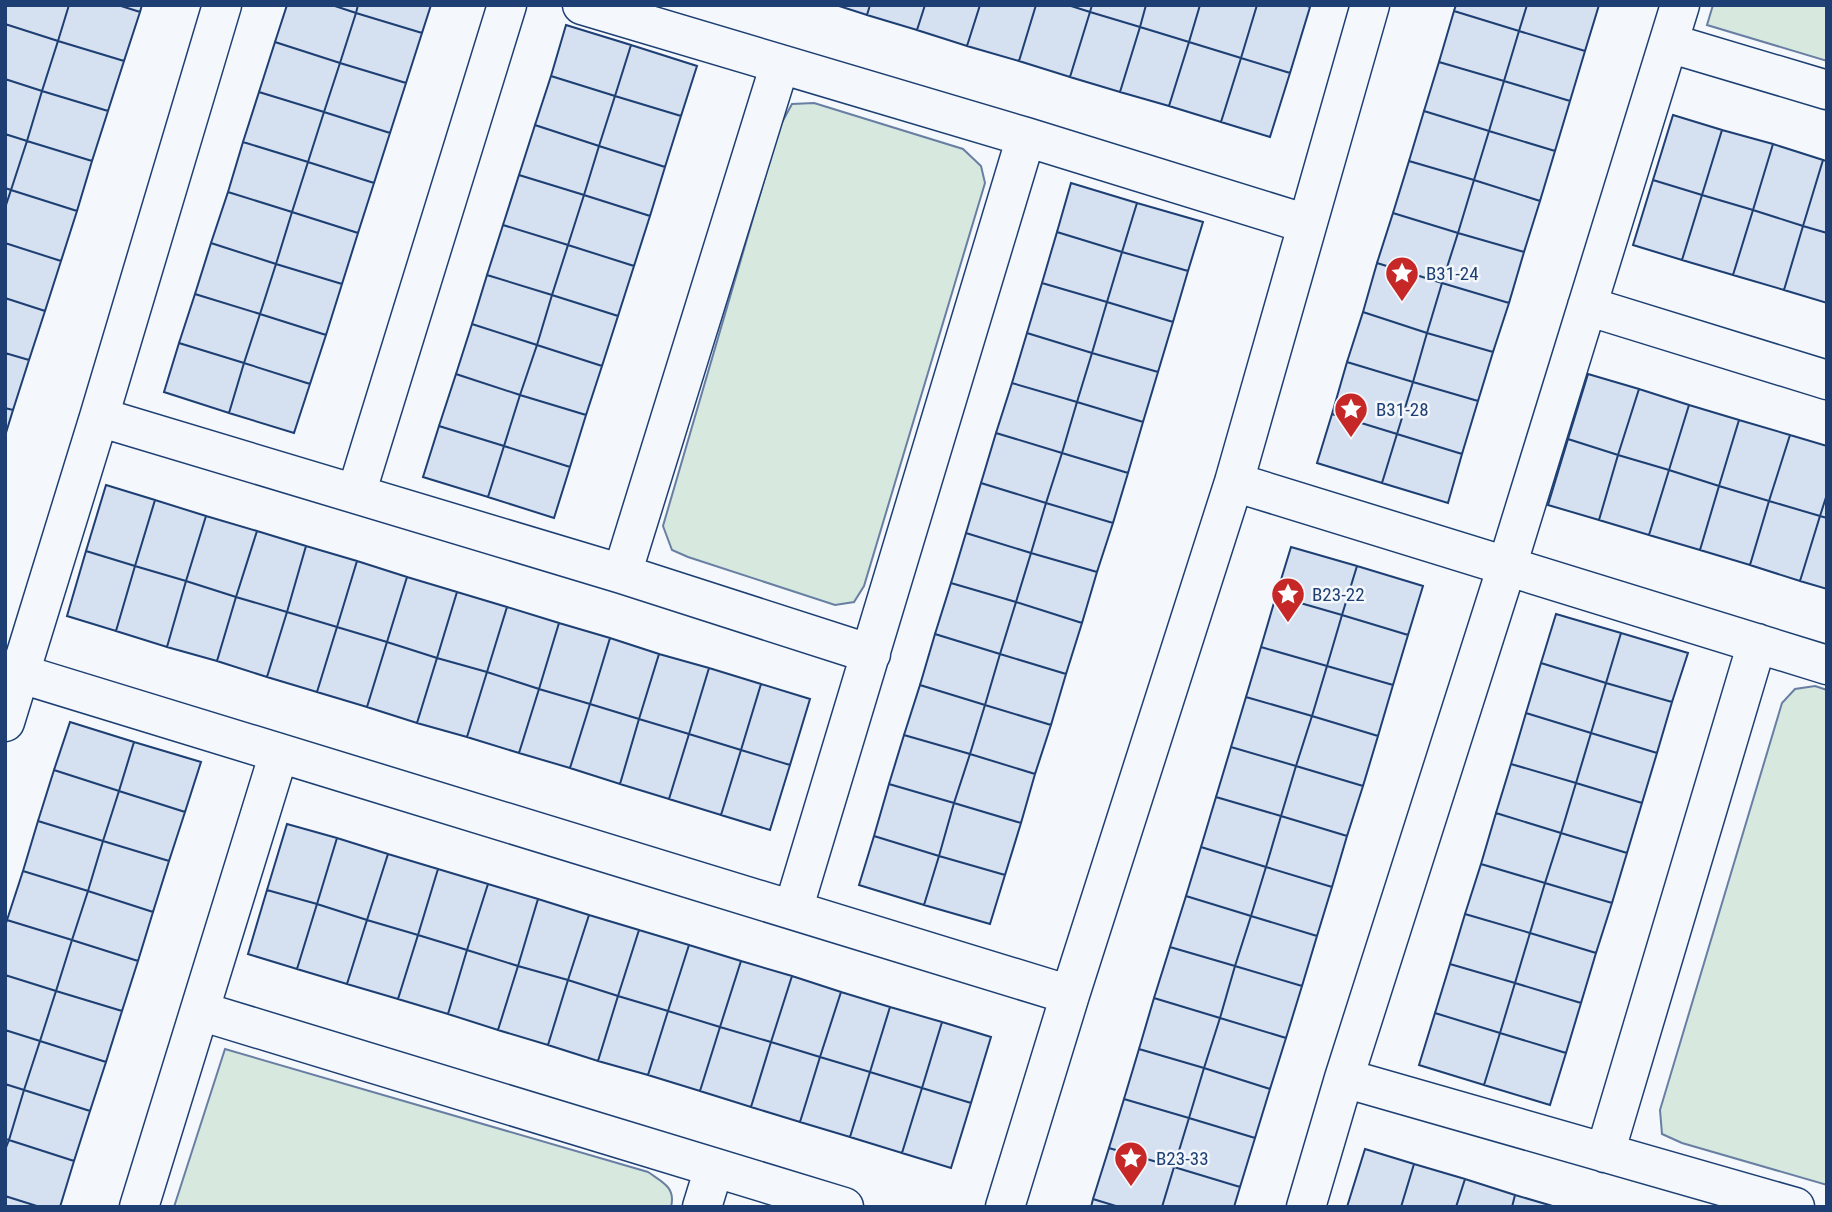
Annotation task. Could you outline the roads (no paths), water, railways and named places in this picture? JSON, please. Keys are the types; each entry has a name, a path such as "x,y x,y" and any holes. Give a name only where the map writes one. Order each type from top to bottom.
{"street":[{"path":"5,722 13,671 99,418 222,5"},
{"path":"356,494 507,5"},
{"path":"582,5 1307,224"},
{"path":"1005,1207 1234,482 1370,5"},
{"path":"1306,1207 1680,5"},
{"path":"1669,43 1827,90"},
{"path":"622,574 780,64"},
{"path":"793,910 1026,137"},
{"path":"1587,306 1827,380"},
{"path":"99,418 622,574 871,654"},
{"path":"1234,482 1827,665"},
{"path":"1605,1153 1757,643"},
{"path":"13,671 1070,995"},
{"path":"139,1207 279,753"},
{"path":"200,1011 844,1207"},
{"path":"1344,1078 1795,1207"},
{"path":"702,1207 713,1168"}],"place":[{"name":"B31-24","path":"1402,303"},
{"name":"B31-28","path":"1351,439"},
{"name":"B23-22","path":"1288,624"},
{"name":"B23-33","path":"1131,1188"}]}
